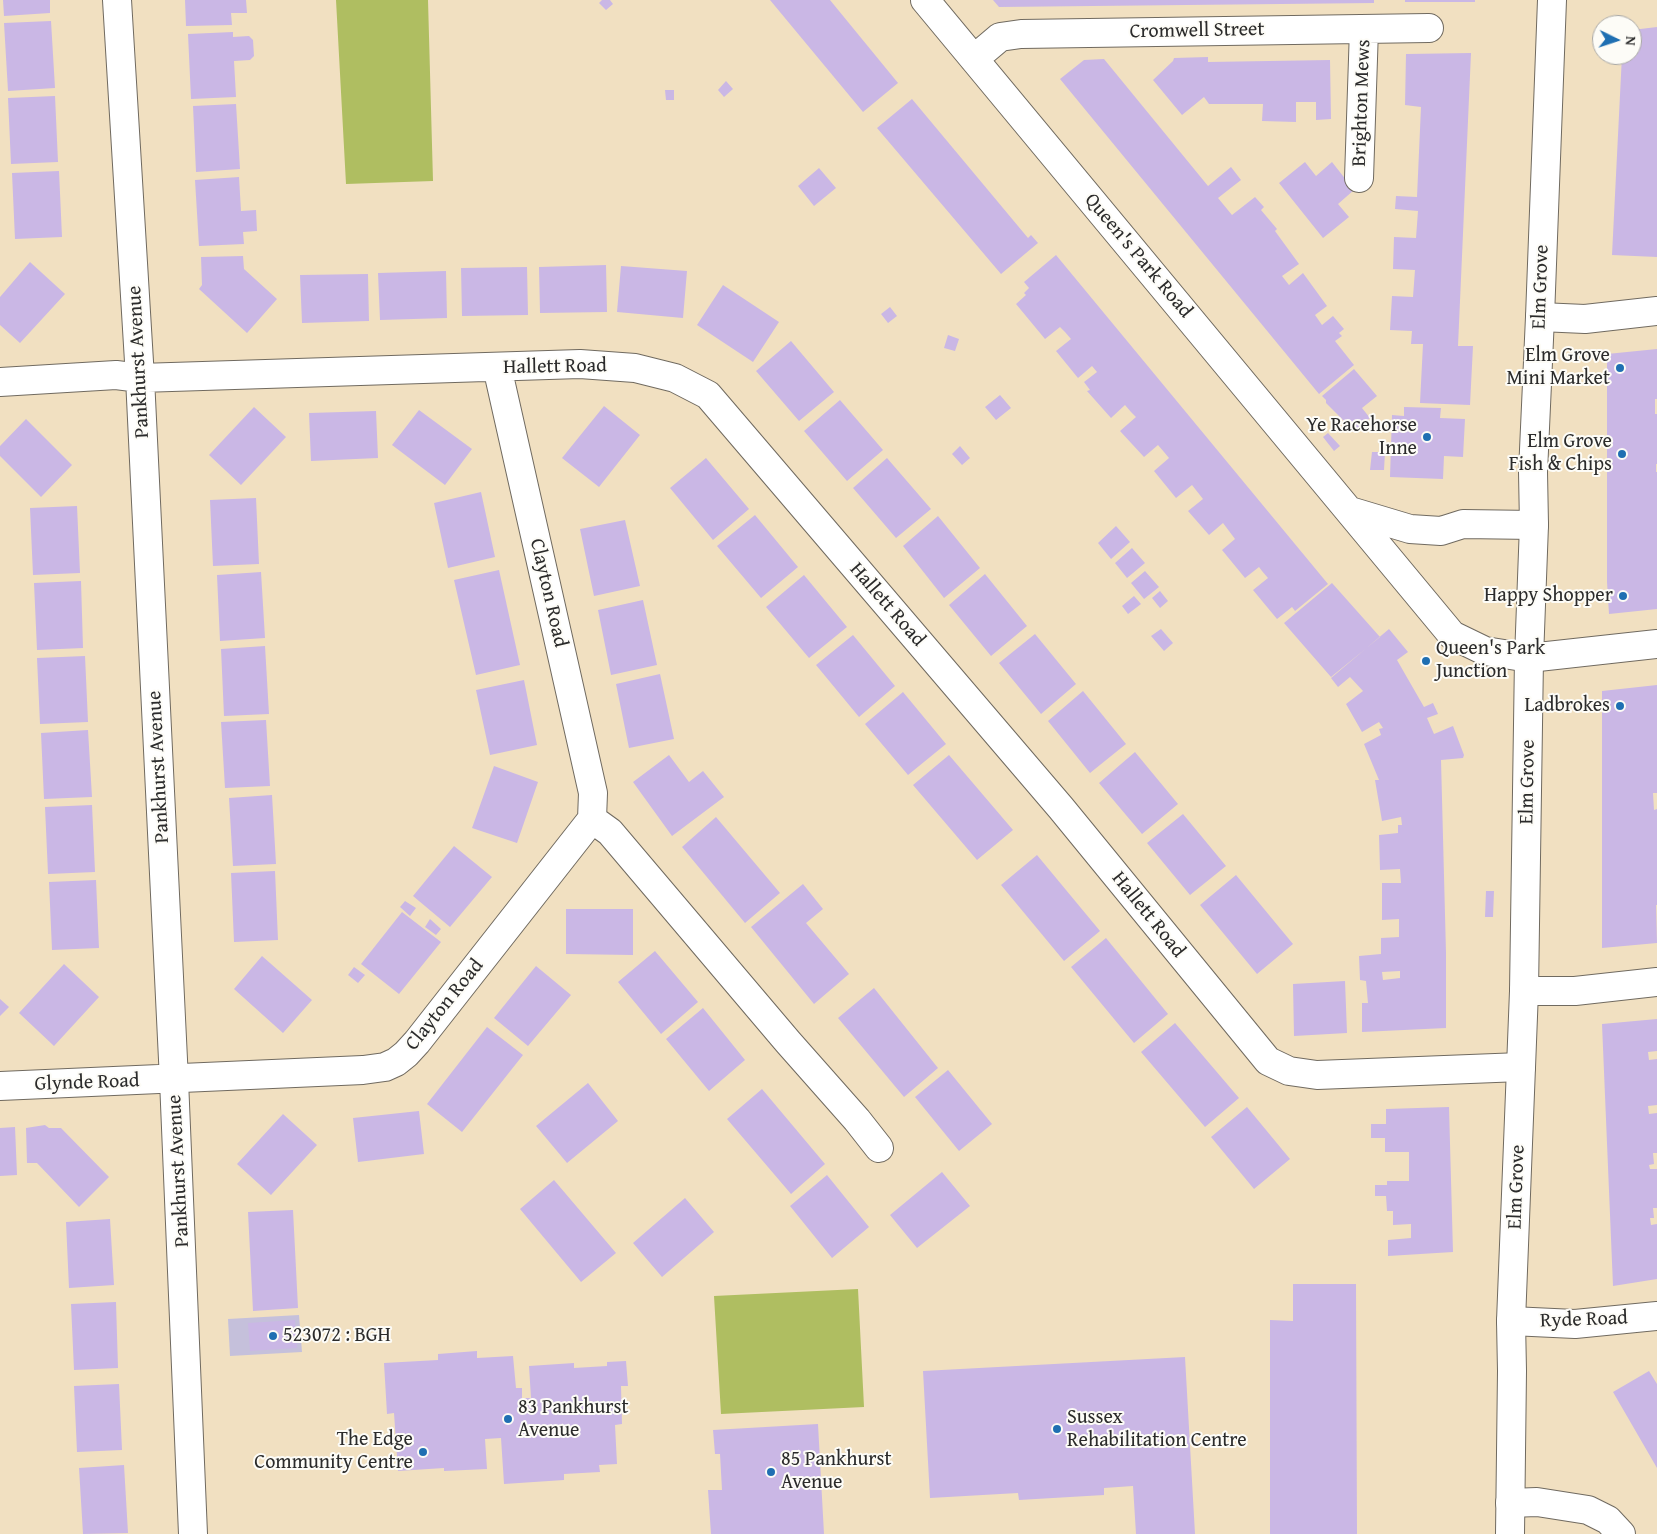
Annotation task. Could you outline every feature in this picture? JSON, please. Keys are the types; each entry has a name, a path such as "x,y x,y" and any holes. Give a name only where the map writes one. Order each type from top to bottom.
{"street":[{"name":"Pankhurst Avenue","path":"117,0 140,378 174,1080 193,1534"},
{"name":"Queen's Park Road","path":"925,0 1452,635 1485,651 1529,658 1657,644"},
{"name":"Elm Grove","path":"1510,1534 1512,1321 1524,991 1529,658 1534,525 1532,472 1552,0"},
{"name":"Brighton Mews","path":"1360,178 1364,28"},
{"name":"Cromwell Street","path":"974,59 1000,37 1021,34 1429,28"},
{"path":"1540,317 1585,319 1657,311"},
{"name":"Hallett Road","path":"0,382 116,375 140,378 580,364 635,368 676,378 708,396 1062,808 1268,1061 1289,1072 1317,1075 1521,1067"},
{"name":"Clayton Road","path":"174,1080 363,1070 385,1067 396,1062 417,1042 592,819 593,793 500,380 499,368"},
{"path":"1350,511 1410,529 1441,531 1464,524 1534,525"},
{"path":"592,819 610,832 879,1148"},
{"path":"1524,991 1575,991 1657,982"},
{"name":"Glynde Road","path":"0,1086 174,1080"},
{"name":"Ryde Road","path":"1512,1321 1575,1324 1657,1316"},
{"path":"1510,1503 1537,1502 1588,1510 1608,1520 1621,1534"}],"shaded area":[{"path":"299,1315 302,1352 230,1356 228,1319"}],"green space":[{"path":"336,0 428,0 433,181 346,184"},
{"path":"858,1289 864,1407 721,1414 714,1296"}],"building":[{"path":"3,0 50,0 50,13 4,16"},
{"path":"185,0 246,0 247,13 231,13 232,25 186,26"},
{"path":"602,0 610,0 613,4 606,10 599,3"},
{"path":"770,0 830,0 898,83 863,112"},
{"path":"993,0 1374,0 1374,3 999,7"},
{"path":"1405,0 1475,0 1475,2 1405,2"},
{"path":"51,21 55,88 8,91 4,23"},
{"path":"1657,27 1657,257 1612,255 1622,65 1642,65 1642,29"},
{"path":"233,32 233,37 249,36 253,40 254,56 250,60 234,61 236,97 191,99 188,34"},
{"path":"1471,53 1458,346 1473,346 1470,405 1420,403 1423,344 1411,344 1412,331 1390,330 1392,296 1413,297 1415,270 1393,269 1394,237 1416,238 1418,211 1395,209 1396,196 1417,197 1421,107 1405,105 1406,54"},
{"path":"1208,57 1208,62 1330,60 1331,119 1316,120 1316,102 1296,102 1296,122 1262,121 1263,104 1209,104 1204,97 1182,115 1153,80 1174,58"},
{"path":"1104,59 1208,186 1231,167 1241,180 1218,198 1232,215 1255,197 1264,207 1261,210 1277,229 1275,231 1299,264 1282,276 1289,285 1303,273 1327,306 1315,315 1322,325 1333,316 1344,329 1339,333 1342,336 1335,341 1354,365 1319,394 1060,79 1084,60"},
{"path":"726,81 733,89 724,97 718,90"},
{"path":"665,90 674,90 674,100 666,100"},
{"path":"55,96 58,162 11,164 8,98"},
{"path":"912,99 1028,238 1031,235 1038,243 1001,274 877,128"},
{"path":"236,104 240,169 196,172 193,106"},
{"path":"1305,162 1316,176 1332,162 1354,190 1338,204 1349,217 1323,238 1279,183"},
{"path":"819,168 836,188 814,206 798,186"},
{"path":"59,171 62,237 15,239 12,173"},
{"path":"239,177 241,211 256,210 257,231 243,232 244,244 199,246 195,180"},
{"path":"1056,255 1328,584 1295,611 1292,607 1277,619 1253,590 1268,578 1259,567 1245,578 1222,550 1235,539 1223,523 1209,535 1188,511 1203,499 1192,485 1176,498 1154,471 1169,458 1164,452 1158,445 1144,457 1120,431 1136,417 1125,405 1111,418 1087,391 1090,390 1084,382 1097,372 1092,366 1078,378 1056,351 1071,339 1060,327 1045,339 1016,304 1026,295 1024,293 1029,288 1024,282"},
{"path":"243,256 244,269 277,299 247,333 199,289 202,285 201,257"},
{"path":"30,262 65,294 20,343 0,325 0,297"},
{"path":"606,265 607,312 540,313 539,267"},
{"path":"621,266 687,271 683,318 617,312"},
{"path":"527,267 528,315 462,316 461,268"},
{"path":"446,271 447,318 380,320 378,273"},
{"path":"368,274 369,321 302,323 300,275"},
{"path":"723,285 779,322 753,362 697,325"},
{"path":"890,307 897,316 888,323 881,314"},
{"path":"948,335 959,339 955,351 944,348"},
{"path":"791,341 834,392 799,421 756,371"},
{"path":"1657,349 1657,399 1655,399 1655,414 1657,414 1657,609 1609,614 1607,582 1607,354"},
{"path":"1354,369 1377,396 1362,408 1370,418 1353,432 1348,429 1343,420 1326,403 1322,396"},
{"path":"1000,395 1011,408 996,420 985,407"},
{"path":"840,400 883,450 847,481 804,431"},
{"path":"604,406 640,435 599,487 562,458"},
{"path":"254,407 286,437 241,485 209,455"},
{"name":"Ye Racehorse Inne","path":"1404,407 1441,408 1440,418 1465,419 1463,457 1444,456 1443,479 1390,477 1392,415 1404,416"},
{"path":"419,410 472,449 445,485 392,445"},
{"path":"376,411 378,458 311,461 309,413"},
{"path":"26,419 72,465 41,497 0,456 0,446"},
{"path":"1328,433 1340,446 1334,451 1323,437"},
{"path":"960,446 970,458 962,465 952,454"},
{"path":"1372,452 1385,452 1384,470 1370,470"},
{"path":"706,458 749,509 713,540 670,488"},
{"path":"887,458 931,509 896,538 853,488"},
{"path":"481,492 495,557 448,568 434,503"},
{"path":"256,498 259,564 213,566 210,500"},
{"path":"77,506 80,573 33,575 30,508"},
{"path":"755,515 798,567 761,598 717,546"},
{"path":"938,516 980,568 944,598 903,546"},
{"path":"625,520 640,586 594,596 580,529"},
{"path":"1116,526 1130,542 1111,559 1098,543"},
{"path":"1132,548 1145,563 1127,578 1115,563"},
{"path":"499,570 520,665 476,675 454,580"},
{"path":"1145,571 1159,587 1144,599 1131,583"},
{"path":"261,572 265,638 220,641 217,575"},
{"path":"985,574 1027,626 991,656 949,605"},
{"path":"804,575 847,627 809,658 766,607"},
{"path":"81,581 83,648 37,650 34,583"},
{"path":"1332,583 1380,637 1331,677 1284,623"},
{"path":"1160,591 1168,601 1160,608 1152,598"},
{"path":"1134,596 1141,604 1128,614 1122,606"},
{"path":"643,600 657,665 611,675 598,610"},
{"path":"1161,629 1173,643 1164,651 1151,636"},
{"path":"1389,629 1408,652 1397,660 1424,707 1433,703 1438,714 1427,718 1434,734 1453,726 1464,755 1463,758 1441,760 1446,1028 1362,1032 1362,1003 1368,1003 1366,981 1360,980 1359,956 1381,954 1381,938 1399,937 1399,919 1382,920 1382,883 1401,883 1400,869 1380,870 1379,835 1398,833 1398,825 1402,825 1401,817 1382,821 1375,780 1379,780 1364,744 1381,735 1379,729 1383,728 1379,722 1362,732 1346,704 1363,691 1350,677 1338,687 1331,678","holes":["1400,971 1400,978 1383,980 1382,972"]},
{"path":"1035,634 1076,684 1041,714 999,663"},
{"path":"853,635 895,686 859,717 816,665"},
{"path":"265,646 269,714 224,716 221,649"},
{"path":"85,656 88,722 40,724 37,658"},
{"path":"660,674 674,739 629,748 616,684"},
{"path":"524,680 537,745 490,755 476,690"},
{"path":"1657,685 1657,793 1653,793 1654,810 1657,809 1657,943 1602,948 1602,691"},
{"path":"1083,691 1126,744 1090,773 1048,721"},
{"path":"903,692 946,744 908,775 865,724"},
{"path":"266,720 270,786 225,788 221,722"},
{"path":"88,730 92,797 44,799 41,733"},
{"path":"1135,752 1178,804 1142,834 1099,783"},
{"path":"669,755 689,782 703,771 724,797 672,836 633,782"},
{"path":"949,755 1013,830 977,860 913,785"},
{"path":"494,766 538,782 517,843 472,828"},
{"path":"272,795 276,864 233,866 229,798"},
{"path":"92,805 95,872 48,874 45,807"},
{"path":"1183,814 1226,866 1190,895 1147,843"},
{"path":"716,817 780,893 745,923 682,847"},
{"path":"454,846 492,877 450,927 413,896"},
{"path":"1037,855 1100,931 1064,961 1001,885"},
{"path":"275,871 278,940 234,942 231,873"},
{"path":"1236,875 1293,944 1257,974 1200,905"},
{"path":"96,880 99,948 52,950 49,882"},
{"path":"803,884 823,909 806,923 849,974 814,1004 751,927"},
{"path":"1486,891 1494,891 1493,917 1485,917"},
{"path":"405,901 416,908 410,916 400,907"},
{"path":"566,909 633,909 633,955 566,954"},
{"path":"402,912 441,942 399,994 361,964"},
{"path":"430,919 441,929 436,935 425,927"},
{"path":"1106,938 1168,1014 1134,1043 1071,967"},
{"path":"655,951 698,1002 661,1034 618,982"},
{"path":"262,956 312,1000 283,1033 234,989"},
{"path":"64,964 99,997 54,1046 19,1013"},
{"path":"536,966 571,995 528,1046 494,1018"},
{"path":"354,967 365,975 358,983 348,975"},
{"path":"1345,981 1347,1033 1294,1036 1293,984"},
{"path":"874,988 938,1068 904,1097 838,1018"},
{"path":"0,999 9,1007 0,1016"},
{"path":"703,1008 745,1060 709,1091 666,1039"},
{"path":"1657,1019 1657,1051 1648,1052 1649,1060 1657,1059 1657,1105 1648,1106 1649,1114 1657,1113 1657,1153 1653,1153 1654,1164 1649,1165 1650,1169 1657,1169 1657,1208 1653,1208 1654,1218 1650,1218 1651,1225 1657,1224 1657,1279 1613,1286 1602,1024"},
{"path":"1175,1023 1239,1098 1205,1127 1141,1052"},
{"path":"487,1027 523,1055 462,1132 427,1104"},
{"path":"948,1070 992,1124 959,1151 915,1097"},
{"path":"588,1083 618,1121 567,1163 536,1126"},
{"path":"762,1089 825,1164 791,1194 727,1119"},
{"path":"1247,1107 1290,1159 1254,1189 1211,1137"},
{"path":"1449,1107 1453,1252 1388,1256 1388,1240 1411,1238 1411,1224 1393,1225 1393,1211 1387,1211 1386,1196 1375,1196 1375,1185 1387,1185 1387,1181 1409,1181 1409,1152 1385,1152 1385,1138 1371,1138 1371,1124 1386,1124 1386,1109"},
{"path":"419,1111 424,1154 358,1162 353,1118"},
{"path":"283,1114 317,1145 271,1195 237,1164"},
{"path":"45,1125 49,1128 61,1128 109,1177 79,1207 37,1163 27,1163 26,1128"},
{"path":"15,1127 17,1175 0,1176 0,1128"},
{"path":"942,1172 970,1206 917,1248 890,1215"},
{"path":"827,1175 869,1227 832,1258 790,1206"},
{"path":"554,1180 616,1253 581,1282 520,1209"},
{"path":"685,1198 714,1232 662,1277 633,1243"},
{"path":"293,1210 298,1308 253,1311 248,1212"},
{"path":"110,1219 114,1285 69,1288 66,1222"},
{"path":"1293,1284 1356,1284 1357,1534 1270,1534 1270,1320 1293,1321"},
{"path":"116,1302 118,1368 74,1370 71,1304"},
{"name":"523072 : BGH","path":"295,1320 297,1348 250,1351 248,1323"},
{"name":"83 Pankhurst Avenue","path":"477,1351 477,1358 513,1356 516,1388 522,1388 522,1398 531,1398 529,1366 574,1363 574,1368 607,1366 607,1362 626,1361 628,1386 621,1386 622,1424 615,1425 617,1464 599,1465 600,1472 564,1474 564,1480 504,1484 501,1438 485,1439 487,1469 444,1471 444,1468 398,1471 394,1413 387,1414 384,1363 438,1360 438,1354"},
{"name":"Sussex Rehabilitation Centre","path":"1185,1357 1195,1534 1136,1534 1133,1486 1104,1488 1104,1495 1019,1500 1018,1493 930,1498 923,1371"},
{"path":"1649,1371 1657,1384 1657,1468 1613,1392"},
{"path":"119,1384 122,1450 77,1452 74,1386"},
{"name":"85 Pankhurst Avenue","path":"818,1424 824,1534 711,1534 708,1490 722,1490 720,1454 715,1454 713,1430"},
{"path":"124,1465 128,1533 83,1534 79,1468"}],"place":[{"name":"Elm Grove Mini Market","path":"1620,368"},
{"name":"Ye Racehorse Inne","path":"1427,437"},
{"name":"Elm Grove Fish & Chips","path":"1622,454"},
{"name":"Happy Shopper","path":"1623,596"},
{"name":"Queen's Park Junction","path":"1426,661"},
{"name":"Ladbrokes","path":"1620,706"},
{"name":"523072 : BGH","path":"273,1336"},
{"name":"83 Pankhurst Avenue","path":"508,1419"},
{"name":"Sussex Rehabilitation Centre","path":"1057,1429"},
{"name":"The Edge Community Centre","path":"423,1452"},
{"name":"85 Pankhurst Avenue","path":"771,1472"}]}
